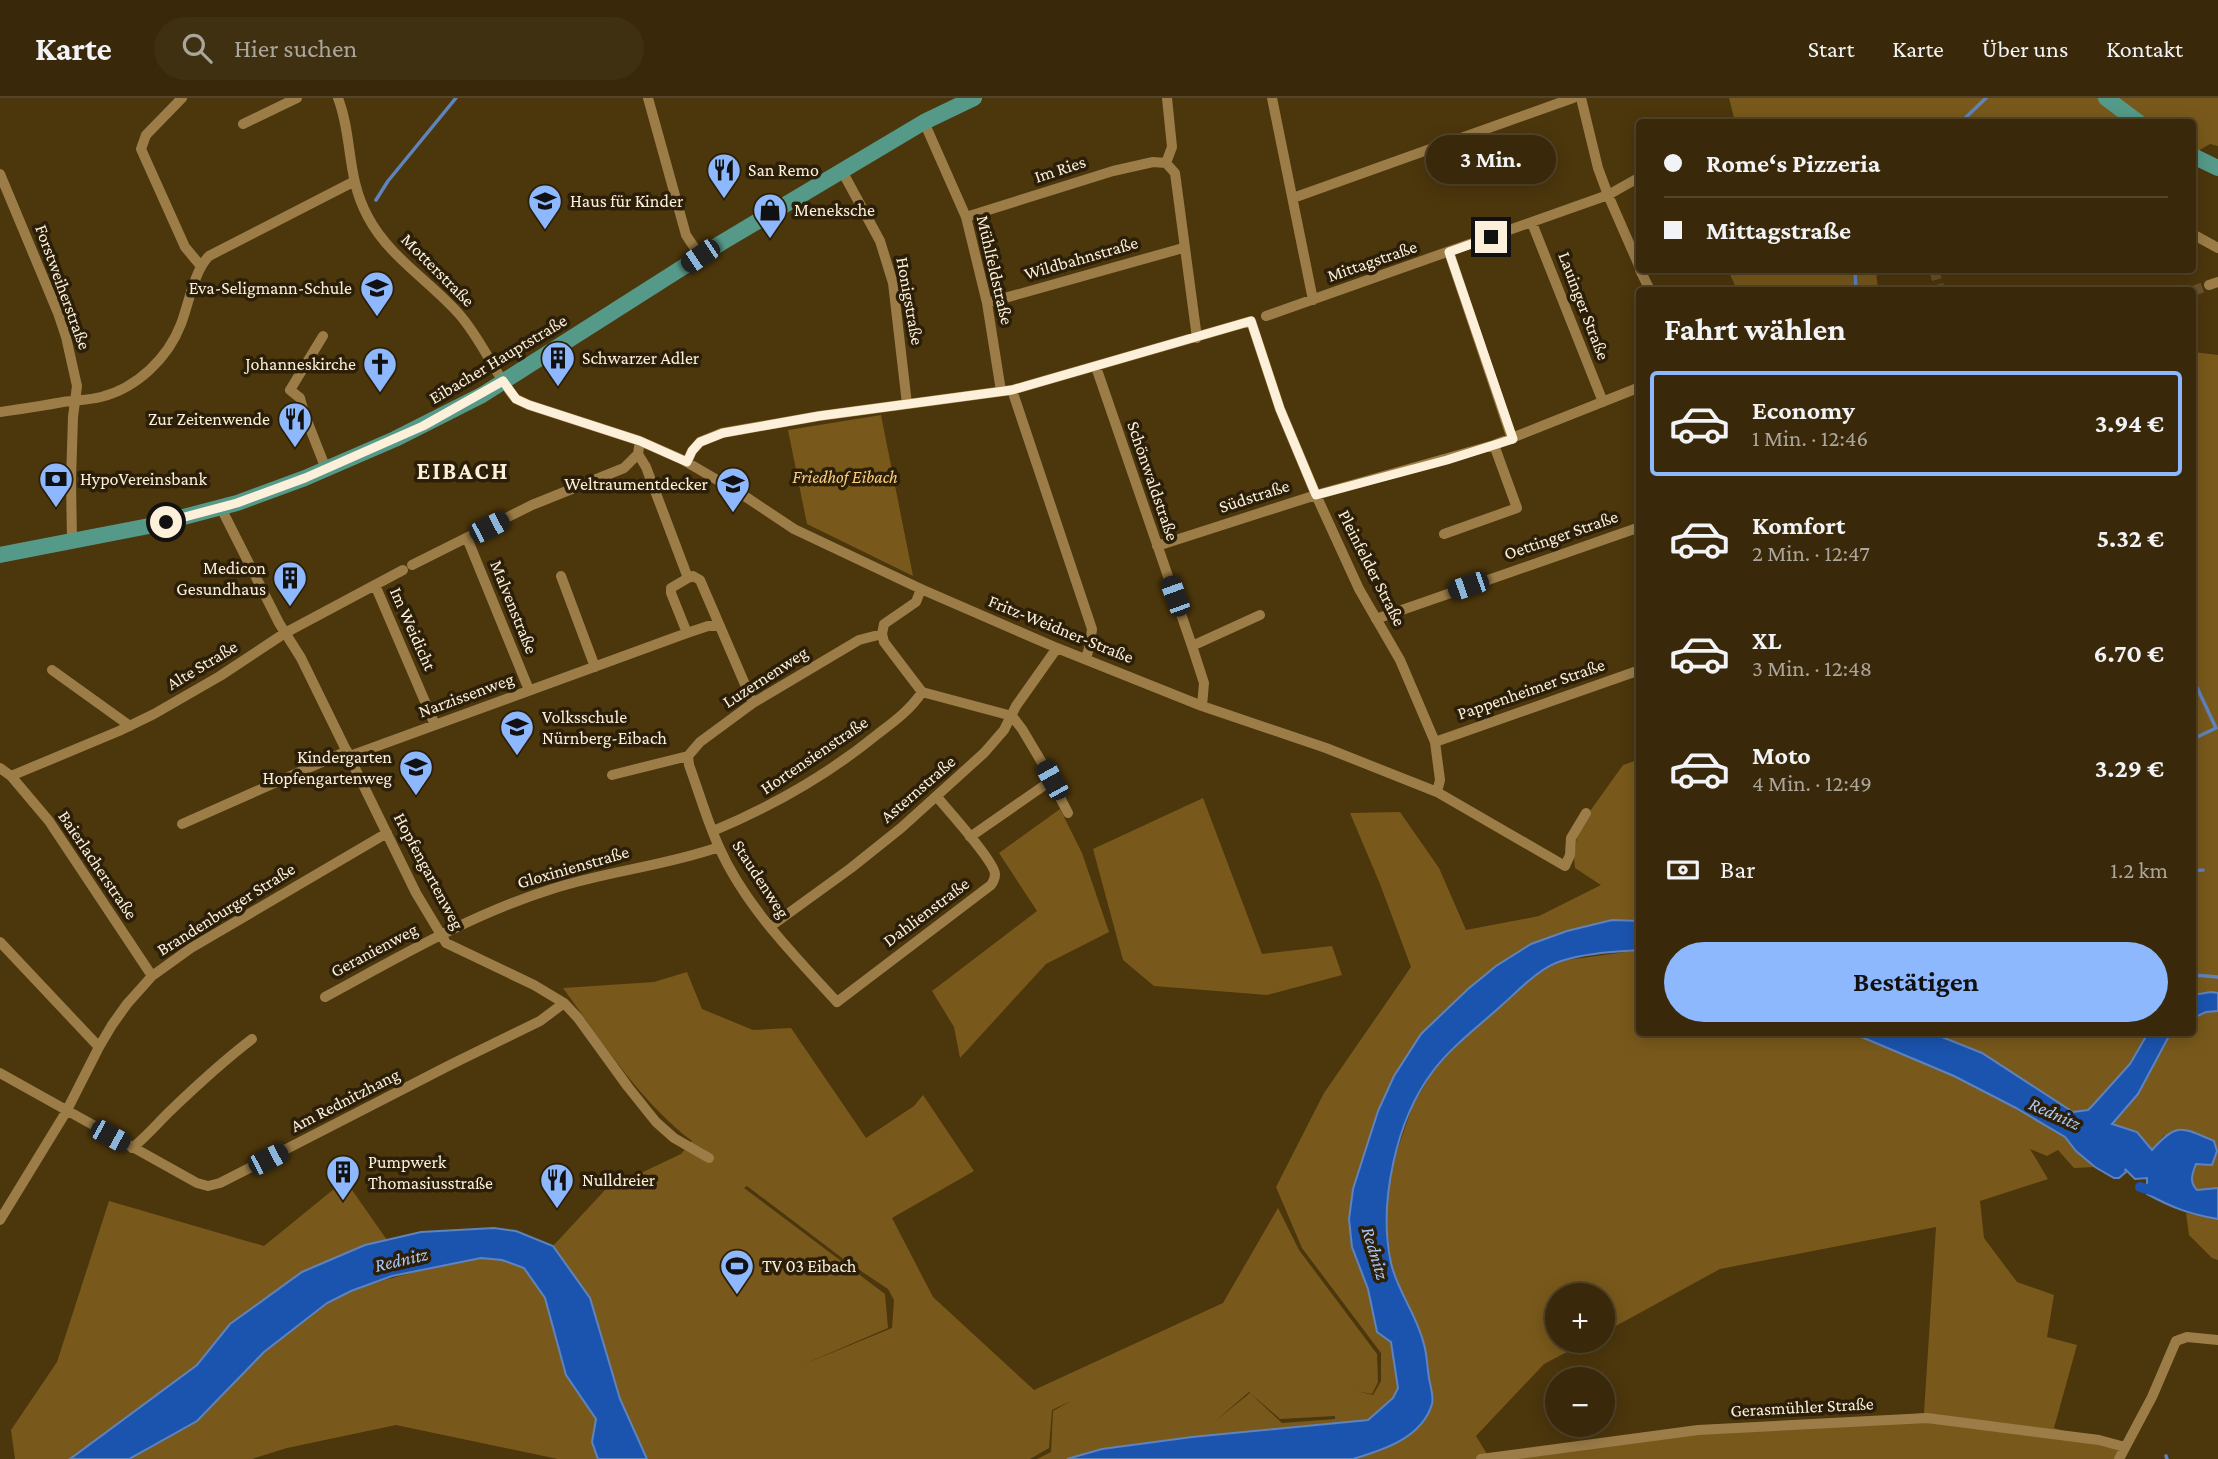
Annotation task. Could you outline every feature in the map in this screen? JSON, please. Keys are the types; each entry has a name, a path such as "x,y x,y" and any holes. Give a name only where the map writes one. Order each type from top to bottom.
{"main road":[{"name":"Eibacher Hauptstraße","path":"0,555 221,508 282,487 423,426 503,381 700,256 924,122 974,98"},
{"path":"2105,98 2134,119"},
{"path":"2196,157 2218,168"}],"street":[{"path":"182,98 146,135 141,149 185,247 200,265"},
{"path":"243,124 296,98"},
{"name":"Motterstraße","path":"338,98 343,111 354,183 368,217 389,247 444,297 461,317 484,348 503,381"},
{"path":"648,98 686,235 700,256"},
{"path":"687,462 700,442 723,433 819,416 1007,391 1197,338 1175,173 1166,163 1172,147 1167,98"},
{"path":"1272,98 1312,300"},
{"path":"1293,198 1573,98"},
{"path":"1581,98 1598,168 1636,260"},
{"name":"Mühlfeldstraße","path":"924,122 966,217 1007,391 1092,629 1086,658"},
{"name":"Im Ries","path":"966,217 1113,171 1153,162 1166,163"},
{"name":"Honigstraße","path":"842,171 880,241 893,283 907,404"},
{"name":"Forstweiherstraße","path":"0,174 66,337 77,386 71,480 72,541"},
{"name":"Mittagstraße","path":"1266,316 1608,195 1636,179"},
{"path":"0,412 101,397 121,390 137,380 165,353 178,332 190,303 200,265 209,256 354,183"},
{"name":"Lauinger Straße","path":"1532,223 1603,402"},
{"path":"2196,236 2218,248"},
{"name":"Wildbahnstraße","path":"988,303 1184,248"},
{"path":"1449,252 1513,439"},
{"name":"Pleinfelder Straße","path":"1197,338 1251,321 1280,409 1316,495 1359,589 1400,660 1435,742 1440,780 1437,792"},
{"path":"323,336 290,390 300,398 326,469"},
{"name":"Schönwaldstraße","path":"1096,367 1204,683 1202,706"},
{"name":"Fritz-Weidner-Straße","path":"503,381 516,399 640,441 687,462 794,529 921,589 1057,648 1202,706 1326,748 1437,792 1565,866 1570,855 1571,838 1586,813"},
{"name":"Südstraße","path":"1157,546 1316,495 1513,439 1636,389"},
{"path":"640,441 638,454 646,467 688,578"},
{"path":"1444,534 1517,508 1494,445"},
{"name":"Alte Straße","path":"11,776 130,726 220,676 285,633 374,585 532,505 624,467 638,454"},
{"name":"Hopfengartenweg","path":"221,508 285,633 301,658 416,893 446,943 534,985 564,1003 656,1122 674,1138 709,1158"},
{"name":"Oettinger Straße","path":"1376,618 1636,528"},
{"name":"Malvenstraße","path":"467,538 529,690"},
{"path":"561,576 595,667"},
{"path":"687,633 671,588 693,576 700,580 753,703"},
{"name":"Im Weidicht","path":"374,585 435,725"},
{"name":"Luzernenweg","path":"612,775 688,756 700,742 753,703 859,640 882,634 884,624 916,602 921,589"},
{"path":"1192,646 1260,615"},
{"name":"Narzissenweg","path":"182,824 349,753 435,725 687,633 708,626 720,626"},
{"path":"882,634 884,642 922,692 1012,716 1052,780 1068,813"},
{"name":"Asternstraße","path":"771,926 851,868 937,797 984,753 1004,730 1016,706 1057,648"},
{"path":"52,670 130,726"},
{"name":"Pappenheimer Straße","path":"1435,742 1636,671"},
{"name":"Hortensienstraße","path":"713,831 765,809 822,775 863,747 902,715 922,692"},
{"name":"Staudenweg","path":"688,756 719,848 751,901 792,953 837,1002"},
{"name":"Baierlacherstraße","path":"0,768 11,776 68,848 152,976"},
{"path":"970,837 1052,780"},
{"name":"Dahlienstraße","path":"837,1002 991,885 995,876 993,868 937,797"},
{"name":"Brandenburger Straße","path":"0,1220 66,1112 99,1047 127,1004 152,976 191,948 387,833"},
{"name":"Gloxinienstraße","path":"440,934 552,889 624,869 690,857 719,848"},
{"name":"Geranienweg","path":"325,997 440,934"},
{"path":"0,942 99,1047"},
{"name":"Am Rednitzhang","path":"0,1073 197,1184 208,1186 220,1183 540,1021 564,1003"},
{"path":"132,1148 148,1136 166,1115 221,1063 251,1040"},
{"path":"2119,1459 2152,1397 2176,1341 2187,1337 2218,1340"},
{"name":"Gerasmühler Straße","path":"1481,1459 1698,1430 1927,1418 2110,1442 2125,1447"}],"green space":[{"path":"1729,98 2218,98 2218,146 2210,144 2196,150 2196,119 1734,119"},
{"path":"1729,273 1876,273 1878,287 1736,287"},
{"path":"2196,352 2218,355 2218,993 2196,994"},
{"name":"Friedhof Eibach","path":"881,415 913,576 807,524 788,430"},
{"path":"1636,760 1636,921 1612,920 1496,966 1421,1034 1394,1076 1378,1111 1368,1289 1377,1331 1391,1342 1398,1388 1393,1398 1368,1420 1192,1437 1102,1449 1067,1459 1037,1459 1051,1452 1053,1411 1071,1401 1052,1410 1049,1448 1030,1459 647,1459 620,1399 590,1298 553,1246 605,1190 681,1154 692,1141 638,1089 563,988 654,982 687,972 702,1009 753,1030 791,1028 866,1138 914,1106 923,1095 974,1171 892,1218 933,1297 1034,1390 1223,1303 1278,1208 1299,1250 1377,1354 1378,1382 1372,1394 1356,1391 1373,1395 1381,1381 1381,1353 1302,1248 1276,1187 1324,1093 1411,967 1350,813 1400,812 1439,868 1466,930 1539,916 1601,885 1575,868 1578,828 1623,765","holes":["747,1186 846,1261 888,1289 894,1300 892,1328 802,1365 888,1328 885,1294 744,1188","1249,1392 1280,1419 1335,1416 1335,1419 1282,1423 1250,1393 1214,1422"]},
{"path":"1203,798 1262,954 1332,946 1342,975 1267,995 1154,986 1123,960 1093,849"},
{"path":"1060,809 1082,853 1109,932 1046,964 960,1058 954,1027 932,991 1037,911 999,853"},
{"path":"1636,951 1636,1036 1859,1036 1954,1076 2016,1108 2065,1138 2095,1167 2074,1168 2058,1150 2047,1156 2030,1149 2048,1179 1980,1201 1984,1238 2017,1282 2054,1295 2047,1337 2077,1345 2054,1428 2123,1448 2118,1459 1506,1459 1703,1433 1924,1413 1936,1227 1720,1269 1615,1326 1615,1283 1545,1283 1545,1353 1565,1353 1544,1364 1476,1436 1490,1459 1353,1459 1377,1452 1407,1437 1403,1295 1391,1263 1387,1196 1393,1162 1413,1105 1433,1071 1462,1040 1535,976 1560,961"},
{"path":"2218,1011 2218,1188 2196,1191 2192,1174 2196,1164 2164,1135 2152,1150 2137,1132 2111,1124 2138,1094 2169,1038 2196,1036 2196,1017"},
{"path":"1940,1036 2146,1036 2130,1064 2093,1105 2088,1110 2073,1112 1982,1053"},
{"path":"345,1180 387,1240 365,1245 302,1272 230,1324 198,1365 70,1459 15,1459 11,1430 57,1362 109,1201 264,1246"},
{"path":"2186,1213 2218,1219 2218,1260 2212,1258 2189,1235"},
{"path":"481,1258 502,1260 524,1268 545,1298 566,1375 596,1419 592,1442 598,1459 558,1459 396,1425 287,1448 252,1459 129,1459 327,1303 384,1280"}],"water":[{"name":"Rednitz","path":"1612,920 1636,921 1636,950 1570,958 1537,974 1440,1062 1420,1091 1400,1137 1389,1189 1388,1240 1394,1273 1416,1321 1425,1350 1432,1404 1420,1426 1389,1447 1353,1459 1067,1459 1102,1449 1192,1437 1368,1420 1393,1398 1398,1388 1391,1342 1377,1332 1368,1289 1352,1247 1349,1219 1353,1189 1378,1111 1394,1076 1421,1034 1468,989 1496,966 1531,944 1567,931"},
{"path":"2218,993 2218,1011 2196,1017 2196,994"},
{"name":"Rednitz","path":"1859,1036 1940,1036 1982,1053 2073,1112 2088,1110 2093,1105 2130,1064 2146,1036 2170,1036 2138,1094 2112,1124 2137,1132 2152,1150 2168,1135 2180,1130 2214,1141 2217,1151 2212,1165 2196,1164 2192,1181 2197,1190 2218,1188 2218,1219 2181,1210 2147,1194 2147,1178 2135,1179 2125,1169 2126,1172 2119,1178 2114,1178 2095,1167 2076,1151 2065,1137 1954,1076"},
{"name":"Rednitz","path":"494,1228 516,1231 553,1246 590,1298 620,1399 647,1459 598,1459 592,1442 596,1419 566,1375 545,1298 524,1268 502,1260 481,1258 392,1276 351,1291 327,1303 264,1352 197,1421 129,1459 70,1459 197,1365 230,1324 302,1272 365,1245 421,1232"}],"waterway":[{"path":"376,200 388,181 456,98"},
{"path":"1964,119 1986,98"},
{"path":"1855,273 1856,287"},
{"path":"2196,685 2216,728"},
{"path":"2196,738 2216,728"},
{"path":"2196,871 2203,870"},
{"path":"2196,975 2218,977"},
{"path":"2140,1187 2161,1193"}],"tunnel":[{"path":"1935,273 1939,287"},
{"path":"2196,290 2209,285"}],"place":[{"name":"San Remo","path":"724,200"},
{"name":"Haus für Kinder","path":"545,231"},
{"name":"Meneksche","path":"770,240"},
{"name":"Eva-Seligmann-Schule","path":"377,318"},
{"name":"Schwarzer Adler","path":"558,388"},
{"name":"Johanneskirche","path":"380,394"},
{"name":"Zur Zeitenwende","path":"295,449"},
{"name":"HypoVereinsbank","path":"56,509"},
{"name":"Weltraumentdecker","path":"733,514"},
{"name":"Medicon Gesundhaus","path":"290,608"},
{"name":"Volksschule Nürnberg-Eibach","path":"517,757"},
{"name":"Kindergarten Hopfengartenweg","path":"416,797"},
{"name":"Pumpwerk Thomasiusstraße","path":"343,1202"},
{"name":"Nulldreier","path":"557,1210"},
{"name":"TV 03 Eibach","path":"737,1296"}],"district":[{"name":"EIBACH","path":"463,471"}],"route":[{"path":"166,522 237,503 305,478 423,426 503,381 516,399 529,405 640,441 687,462 700,442 723,433 819,416 1012,390 1251,321 1280,409 1316,495 1447,460 1513,439 1449,252 1491,237"}]}
